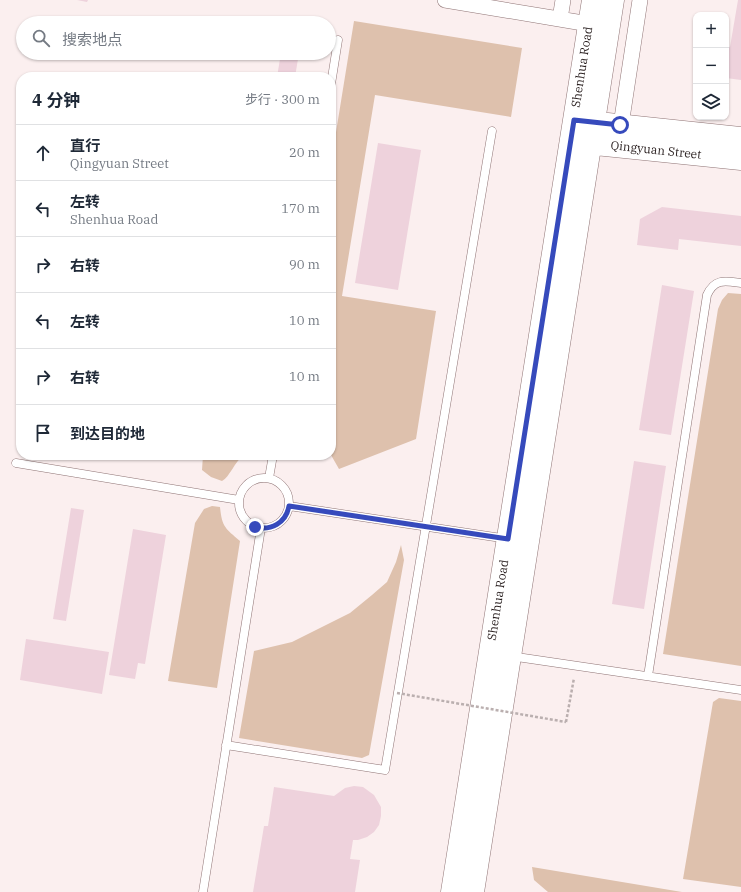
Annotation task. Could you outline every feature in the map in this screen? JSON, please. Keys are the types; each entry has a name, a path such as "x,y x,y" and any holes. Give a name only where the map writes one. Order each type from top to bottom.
{"main road":[{"name":"Shenhua Road","path":"472,892 510,656 582,132 589,24 593,0"},
{"name":"Shenhua Road","path":"452,892 508,539 582,132 613,0"},
{"name":"Qingyuan Street","path":"582,132 620,125 741,138"},
{"name":"Qingyuan Street","path":"582,132 741,159"}],"street":[{"path":"445,0 589,24"},
{"path":"560,19 563,0"},
{"path":"620,125 640,0"}],"lane":[{"path":"336,53 338,40"},
{"path":"333,72 335,60"},
{"path":"226,745 384,770 492,131"},
{"path":"648,676 707,295 710,287 717,282 722,281 741,283"},
{"path":"269,478 272,460"},
{"path":"16,463 239,500"},
{"path":"261,478 269,478 284,487 288,494 288,512 278,525 270,528 255,527 246,521 242,516 239,508 239,500 246,485 261,478"},
{"path":"289,506 508,539"},
{"path":"203,892 261,528"},
{"path":"510,656 741,690"}],"path":[{"path":"398,693 566,722 576,666"}],"shaded area":[{"path":"354,21 522,48 511,117 375,95 342,296 436,311 416,439 339,469 334,460 336,460 336,132"},
{"path":"728,293 741,294 741,666 663,654 718,309 722,300"},
{"path":"203,460 238,460 222,481 211,477 202,470"},
{"path":"212,506 220,507 225,527 240,541 217,688 168,681 195,523 204,509"},
{"path":"401,545 404,560 369,755 362,758 239,738 254,651 292,642 350,613 387,582 396,562"},
{"path":"719,698 741,701 741,887 683,879 713,702"},
{"path":"532,867 682,892 548,892 534,880"}],"building":[{"path":"77,0 88,0 87,2"},
{"path":"738,0 741,0 741,80 729,78 730,47"},
{"path":"280,60 298,60 296,72 278,72"},
{"path":"378,143 421,150 398,290 355,283"},
{"path":"662,207 741,216 741,246 679,239 678,250 637,245 640,219"},
{"path":"662,285 694,291 671,435 639,430"},
{"path":"634,461 666,466 644,609 612,604"},
{"path":"71,508 84,510 66,621 53,619"},
{"path":"133,529 166,535 145,664 138,663 135,679 109,675"},
{"path":"26,639 109,652 102,694 20,680"},
{"path":"354,786 363,787 374,795 381,807 379,825 374,832 367,837 353,840 350,859 360,860 355,892 253,892 264,826 268,826 274,787 334,796 345,788"}],"route":[{"path":"255,527 270,528 278,525 284,519 288,512 289,506 508,539 574,120 620,125"}]}
